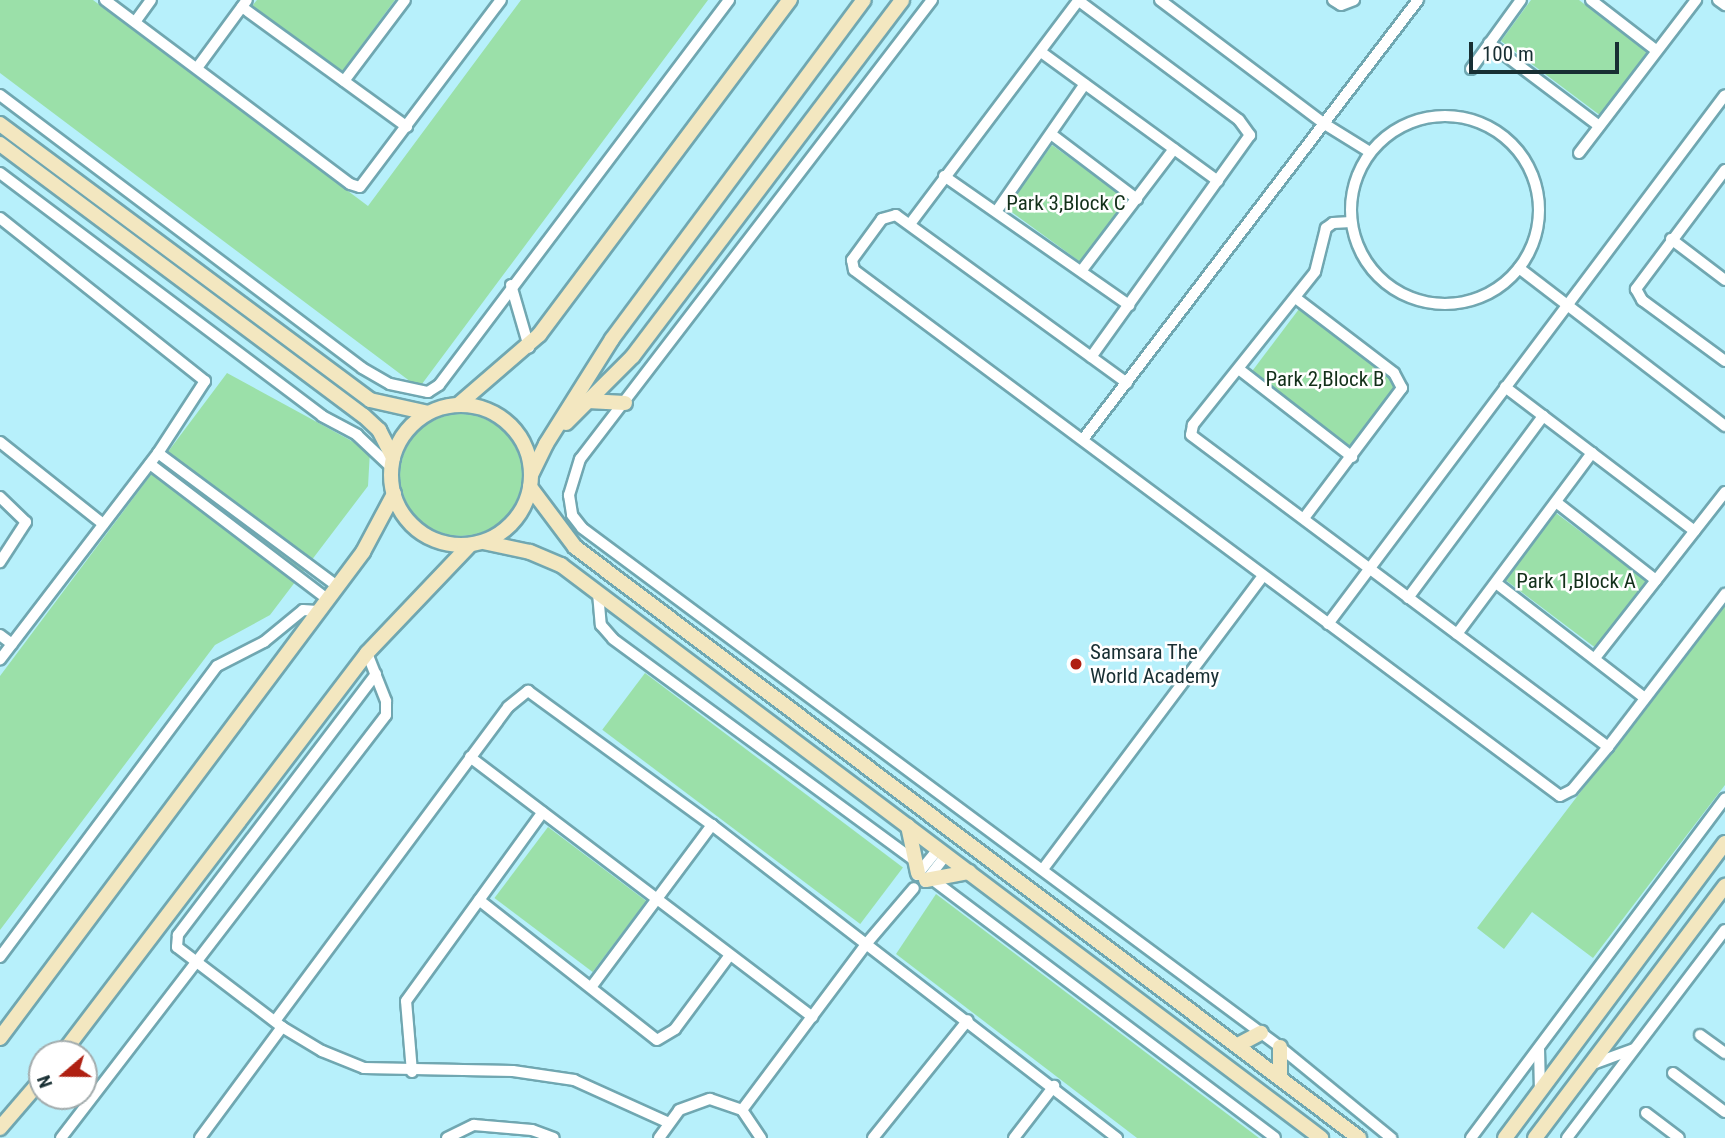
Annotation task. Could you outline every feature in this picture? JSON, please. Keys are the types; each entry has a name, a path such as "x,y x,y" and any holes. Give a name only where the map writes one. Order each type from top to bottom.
{"street":[{"path":"105,0 355,186 363,183 407,127 500,0"},
{"path":"135,22 151,0"},
{"path":"344,81 405,0"},
{"path":"0,95 362,368 390,384 420,393 435,390 511,285 729,0"},
{"path":"392,463 403,435 428,413 459,404 529,347 790,0"},
{"path":"73,1040 367,653 476,544 513,523 546,443 612,339 864,0"},
{"path":"546,443 633,356 902,0"},
{"path":"932,0 577,464 570,507 582,528 1280,1047 1391,1138"},
{"path":"910,224 1079,0 1249,130 1249,139 1091,356"},
{"path":"1160,0 1323,123 1370,152"},
{"path":"1333,0 1341,5 1354,0"},
{"path":"1084,438 1418,0"},
{"path":"1471,69 1521,0"},
{"path":"1591,0 1657,51"},
{"path":"1579,153 1696,0"},
{"path":"1718,0 1725,5"},
{"path":"197,68 245,3 407,127"},
{"path":"1489,44 1599,126"},
{"path":"1041,52 1218,181"},
{"path":"998,209 1085,84"},
{"path":"1328,624 1725,95"},
{"path":"1448,115 1467,119 1502,135 1522,157 1535,184 1538,203 1534,242 1519,268 1500,287 1475,300 1448,304 1420,301 1395,290 1374,272 1359,249 1351,222 1354,185 1370,152 1392,132 1418,119 1448,115"},
{"path":"0,124 370,400 428,413"},
{"path":"1051,134 1137,199"},
{"path":"0,144 364,415 379,430 392,463 394,494 412,525 434,540 530,552 561,565 1321,1138"},
{"path":"1082,270 1174,149"},
{"path":"1725,170 1637,282 1638,295 1725,361"},
{"path":"0,173 322,416 357,435 392,463"},
{"path":"944,176 998,209 1129,305"},
{"path":"1127,383 896,215 882,219 852,260 854,271 1084,438 1262,577 1560,796 1572,790 1608,747 1725,594"},
{"path":"0,218 204,377 204,387 158,453 0,660"},
{"path":"1351,222 1326,228 1315,272 1297,299 1193,425 1191,435 1608,747"},
{"path":"1671,239 1725,280"},
{"path":"1519,268 1725,426"},
{"path":"511,285 529,347"},
{"path":"1297,299 1402,383 1400,393 1304,519"},
{"path":"1240,370 1352,457"},
{"path":"1504,387 1695,531"},
{"path":"588,401 625,403"},
{"path":"459,404 494,413 510,425 527,451 531,481 575,547 1359,1138"},
{"path":"1408,598 1543,416"},
{"path":"0,442 103,524"},
{"path":"158,453 337,586"},
{"path":"1457,634 1592,453"},
{"path":"150,464 327,599"},
{"path":"1595,658 1725,492"},
{"path":"0,1038 363,552 394,494"},
{"path":"0,497 26,522 0,560"},
{"path":"1556,502 1656,580"},
{"path":"623,584 648,577"},
{"path":"1043,869 1262,577"},
{"path":"1496,583 1645,698"},
{"path":"598,593 601,625 613,639 913,859"},
{"path":"0,957 217,666 264,642 303,610 317,611"},
{"path":"0,635 12,644"},
{"path":"61,1138 386,715 386,701 367,653"},
{"path":"376,674 178,935 177,947 279,1024 322,1051 363,1068 412,1072 513,1071 574,1080 667,1122"},
{"path":"200,1138 470,757 516,698 534,692 968,1020 1118,1138"},
{"path":"470,757 812,1017"},
{"path":"1471,1138 1725,799"},
{"path":"412,1072 404,1004 542,812"},
{"path":"592,986 712,825"},
{"path":"908,826 913,859 923,880 1275,1138"},
{"path":"1505,1138 1725,843"},
{"path":"742,1110 867,943 923,880 942,852"},
{"path":"923,880 969,872"},
{"path":"1535,1138 1725,886"},
{"path":"479,900 592,986 650,1037 663,1039 730,955"},
{"path":"1567,1138 1725,930"},
{"path":"873,1138 968,1020"},
{"path":"1238,1045 1261,1033"},
{"path":"1700,1035 1725,1053"},
{"path":"1280,1047 1280,1077"},
{"path":"1539,1048 1540,1091"},
{"path":"1590,1065 1635,1048"},
{"path":"1673,1073 1725,1112"},
{"path":"1014,1138 1054,1086"},
{"path":"0,1128 28,1095"},
{"path":"659,1138 667,1122 694,1102 710,1099 742,1110 761,1138"},
{"path":"1646,1113 1679,1138"},
{"path":"447,1138 474,1125 532,1130 554,1138"}],"green space":[{"path":"0,0 93,0 368,206 521,0 708,0 419,388 0,73"},
{"path":"257,0 395,0 341,73 252,6"},
{"path":"1531,0 1579,0 1648,53 1601,116 1501,41"},
{"name":"Park 3,Block C","path":"1052,145 1126,199 1081,262 1006,208"},
{"name":"Park 2,Block B","path":"1299,309 1400,385 1353,449 1251,372"},
{"path":"227,373 370,451 368,486 270,615 215,645 0,930 0,676"},
{"path":"461,414 484,419 504,432 517,452 522,475 517,498 504,518 484,531 461,536 438,531 418,518 405,498 400,475 405,452 418,432 438,419"},
{"name":"Park 1,Block A","path":"1556,513 1646,581 1596,648 1505,580"},
{"path":"1725,602 1725,785 1593,958 1532,912 1504,949 1477,928"},
{"path":"645,673 903,867 860,924 602,730"},
{"path":"548,827 646,901 593,972 494,898"},
{"path":"936,894 1259,1138 1137,1138 896,954"}],"place":[{"name":"Samsara The World Academy","path":"1076,664"}]}
